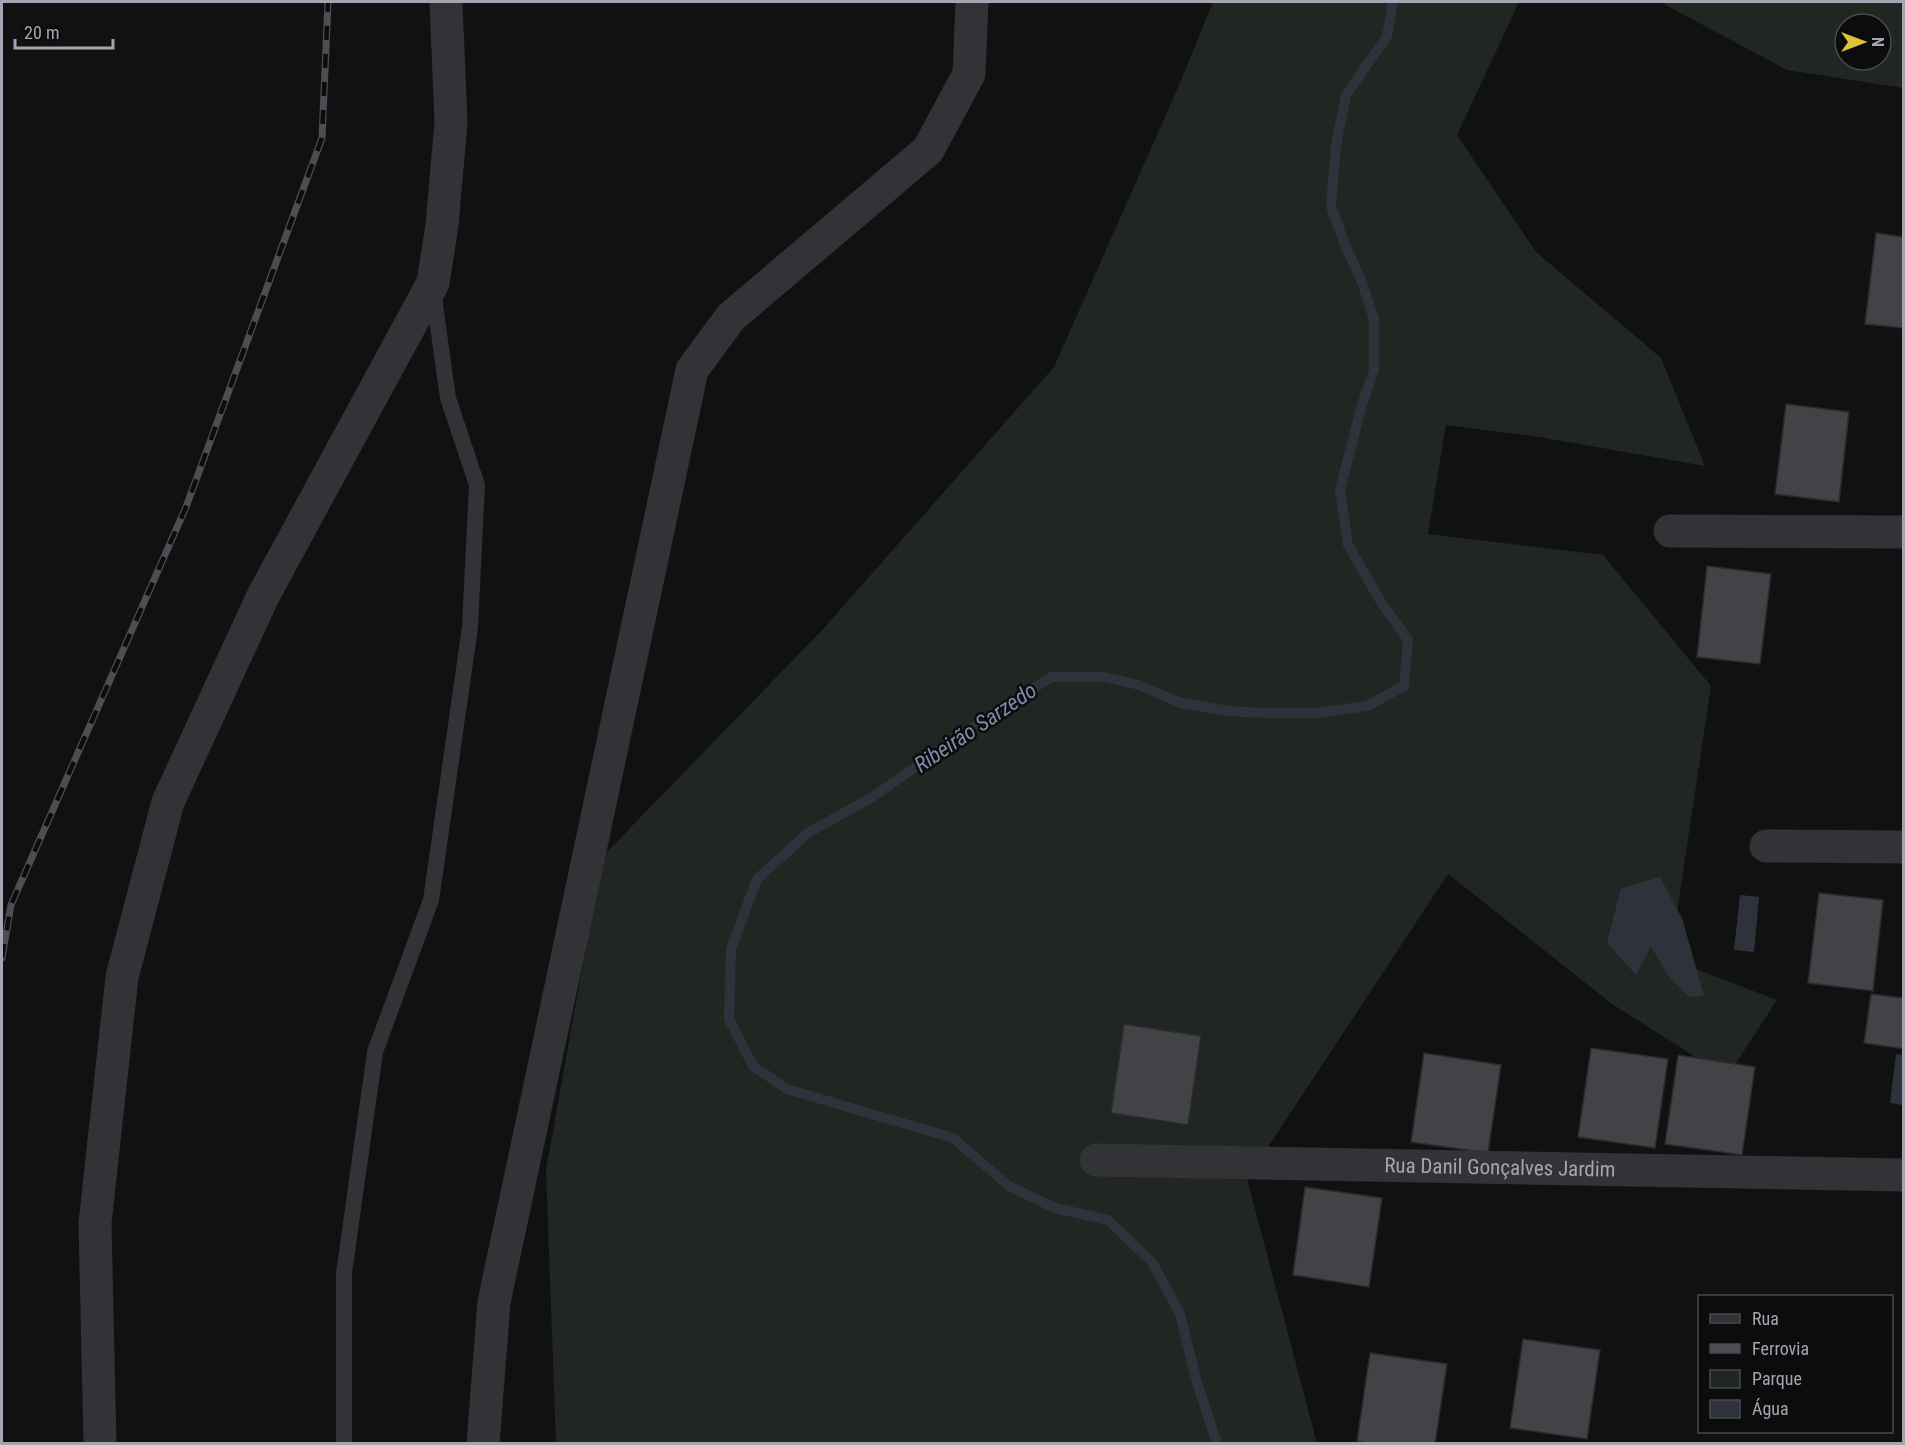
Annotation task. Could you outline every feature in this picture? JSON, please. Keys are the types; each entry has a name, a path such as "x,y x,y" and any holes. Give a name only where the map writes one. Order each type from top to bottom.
{"street":[{"path":"100,1443 96,1212 122,977 168,802 263,596 432,283 442,225 451,123 446,2"},
{"path":"483,1443 494,1302 692,370 731,317 928,150 969,74 972,2"},
{"path":"1670,531 1904,532"},
{"path":"1766,846 1904,847"},
{"name":"Rua Danil Gonçalves Jardim","path":"1096,1160 1904,1175"}],"lane":[{"path":"344,1443 344,1273 375,1052 431,900 470,627 477,485 448,398 432,283"}],"green space":[{"path":"1213,2 1519,2 1457,135 1536,252 1661,358 1705,466 1539,437 1446,425 1428,534 1603,555 1711,686 1670,959 1777,1000 1727,1077 1612,1004 1448,874 1247,1179 1317,1443 556,1444 546,1170 602,857 824,628 1054,367 1177,90"},
{"path":"1660,2 1903,2 1903,88 1787,70"}],"water":[{"path":"1660,877 1682,918 1704,996 1690,997 1670,978 1651,947 1636,975 1607,943 1621,888"},
{"path":"1740,895 1759,897 1754,952 1734,950"},
{"path":"1896,1054 1903,1055 1903,1105 1890,1103"}],"building":[{"path":"1876,233 1904,237 1904,328 1865,324"},
{"path":"1786,404 1849,412 1839,502 1775,494"},
{"path":"1707,566 1771,574 1760,664 1697,657"},
{"path":"1819,893 1883,900 1873,991 1808,983"},
{"path":"1871,994 1904,998 1904,1049 1864,1043"},
{"path":"1124,1024 1201,1036 1188,1125 1111,1113"},
{"path":"1591,1048 1668,1059 1655,1148 1578,1137"},
{"path":"1424,1053 1501,1065 1488,1153 1411,1142"},
{"path":"1678,1055 1755,1067 1742,1155 1665,1144"},
{"path":"1305,1187 1382,1198 1369,1287 1293,1275"},
{"path":"1523,1339 1600,1350 1587,1439 1510,1428"},
{"path":"1370,1353 1447,1364 1435,1444 1371,1444 1357,1441"}],"waterway":[{"name":"Ribeirão Sarzedo","path":"1217,1444 1196,1379 1180,1314 1152,1262 1108,1220 1055,1208 1009,1186 953,1138 787,1089 753,1066 729,1019 731,949 757,879 808,833 874,796 1006,704 1052,677 1104,677 1139,685 1181,703 1229,711 1264,713 1316,713 1367,706 1404,686 1408,640 1381,602 1348,545 1340,490 1361,408 1374,370 1374,319 1362,282 1331,206 1336,145 1346,95 1387,36 1393,2"}],"railway":[{"path":"2,958 11,905 186,507 322,138 328,2"}]}
